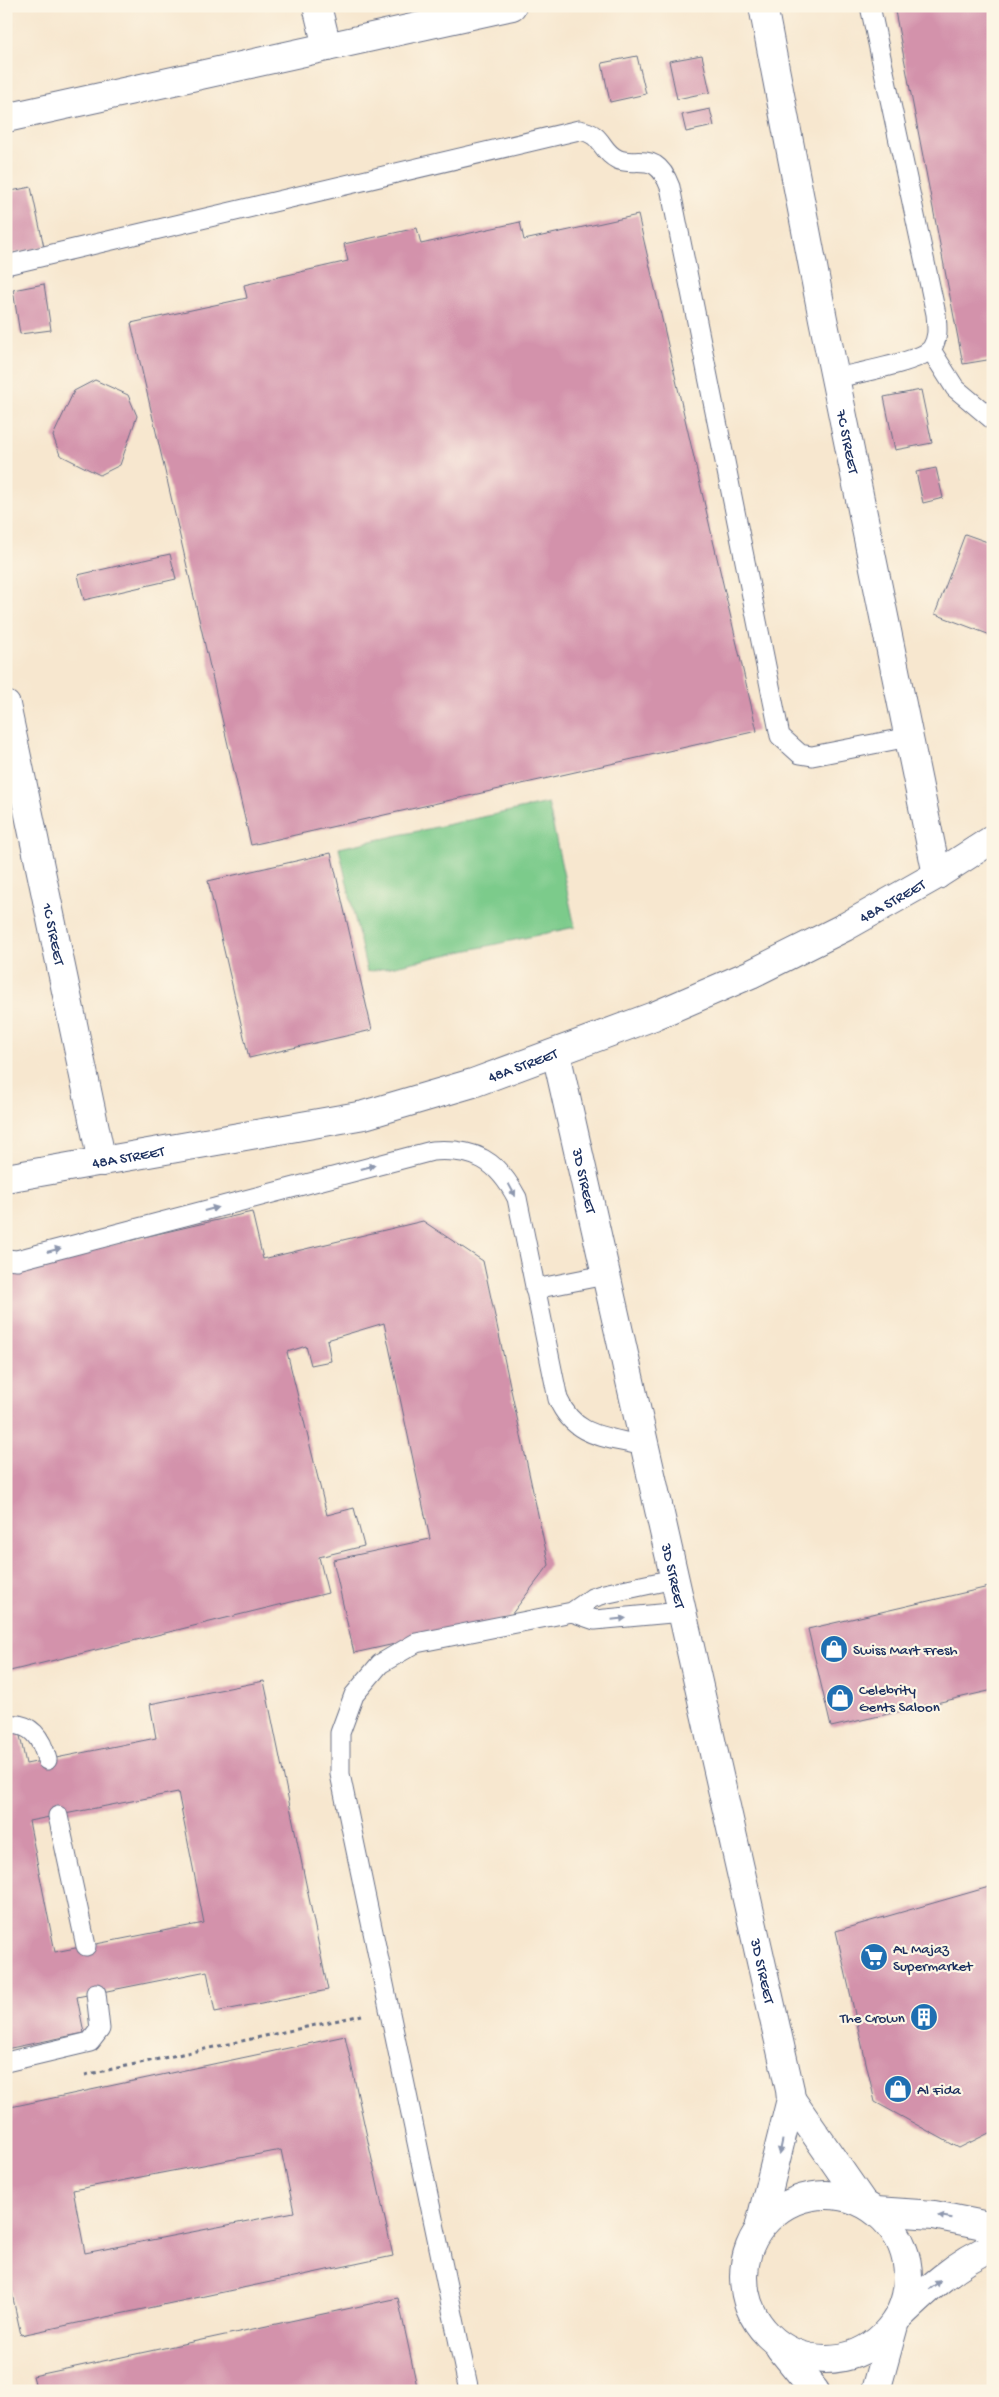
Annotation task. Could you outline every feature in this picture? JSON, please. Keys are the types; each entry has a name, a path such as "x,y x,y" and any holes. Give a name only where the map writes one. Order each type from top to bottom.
{"street":[{"path":"318,6 327,47"},
{"path":"6,118 512,6"},
{"name":"7C STREET","path":"763,6 823,319 937,875"},
{"name":"1C STREET","path":"6,705 102,1162"},
{"name":"48A STREET","path":"8,1180 364,1115 473,1083 654,1016 751,974 845,927 937,875 993,839"},
{"name":"3D STREET","path":"556,1053 791,2099 870,2207"},
{"name":"3D STREET","path":"760,2224 791,2099"},
{"path":"815,2391 776,2343 757,2324 746,2300 742,2273 748,2247 760,2224 782,2206 808,2196 836,2195 870,2207 934,2215 993,2227"},
{"path":"870,2207 892,2228 904,2248 908,2272 906,2295 896,2320 876,2391"},
{"path":"776,2343 800,2355 826,2360 853,2355 876,2343 896,2320 926,2292 955,2269 993,2247"}],"lane":[{"path":"836,378 911,360 931,350 938,334 936,314 870,6"},
{"path":"6,265 579,130 590,132 600,138 604,148 620,160 642,161 656,165 665,175 670,187 780,736 800,754 812,756 909,737"},
{"path":"931,350 955,388 993,420"},
{"path":"6,1259 17,1260 432,1150 453,1149 474,1154 492,1164 507,1179 516,1198 558,1398 564,1412 573,1424 586,1432 643,1446"},
{"path":"535,1289 605,1275"},
{"path":"469,2391 340,1774 340,1733 354,1695 380,1664 416,1644 572,1612 592,1598 604,1594 674,1579"},
{"path":"572,1612 595,1620 682,1612"},
{"path":"6,1725 21,1725 31,1730 40,1738 47,1760"},
{"path":"58,1816 86,1946"},
{"path":"6,2062 90,2042 100,2028 96,1993"}],"path":[{"path":"83,2075 389,2009"}],"green space":[{"path":"548,803 575,927 367,972 339,848"}],"building":[{"path":"894,6 993,6 993,359 963,364"},
{"path":"702,55 710,92 677,99 669,61"},
{"path":"637,56 646,94 610,102 602,63"},
{"path":"710,109 714,126 686,132 682,115"},
{"path":"31,187 44,247 6,255 6,192"},
{"path":"638,215 757,731 251,845 131,323 247,298 244,285 348,261 344,244 417,228 421,244 520,222 524,240"},
{"path":"44,284 51,330 20,334 13,290"},
{"path":"95,380 128,395 137,416 120,465 100,475 60,455 53,436 74,391"},
{"path":"921,390 932,443 895,450 884,397"},
{"path":"936,468 943,498 923,503 916,472"},
{"path":"965,534 993,544 993,636 935,614"},
{"path":"170,554 176,579 84,600 78,575"},
{"path":"331,853 372,1030 249,1058 208,881"},
{"path":"252,1212 263,1259 423,1221 483,1261 549,1565 508,1619 354,1653 333,1560 430,1539 384,1323 327,1340 331,1361 311,1365 306,1346 287,1352 327,1515 354,1508 364,1546 319,1557 328,1593 6,1672 6,1269"},
{"path":"993,1586 993,1690 831,1727 808,1629"},
{"path":"264,1681 328,1990 215,2012 207,1971 77,1997 84,2033 6,2049 6,1734 19,1731 26,1764 156,1738 150,1704","holes":["178,1792 204,1923 55,1952 29,1821"]},
{"name":"The Crown","path":"989,1887 993,1900 993,2131 959,2148 875,2102 836,1931"},
{"path":"345,2036 393,2256 21,2335 6,2266 6,2108","holes":["281,2150 294,2212 85,2253 73,2190"]},
{"path":"398,2298 418,2391 37,2391 33,2376"}],"place":[{"name":"Swiss Mart Fresh","path":"834,1649"},
{"name":"Celebrity Gents Saloon","path":"840,1698"},
{"name":"AL Majaz Supermarket","path":"874,1957"},
{"name":"The Crown","path":"924,2017"},
{"name":"Al Fida","path":"898,2089"}]}
